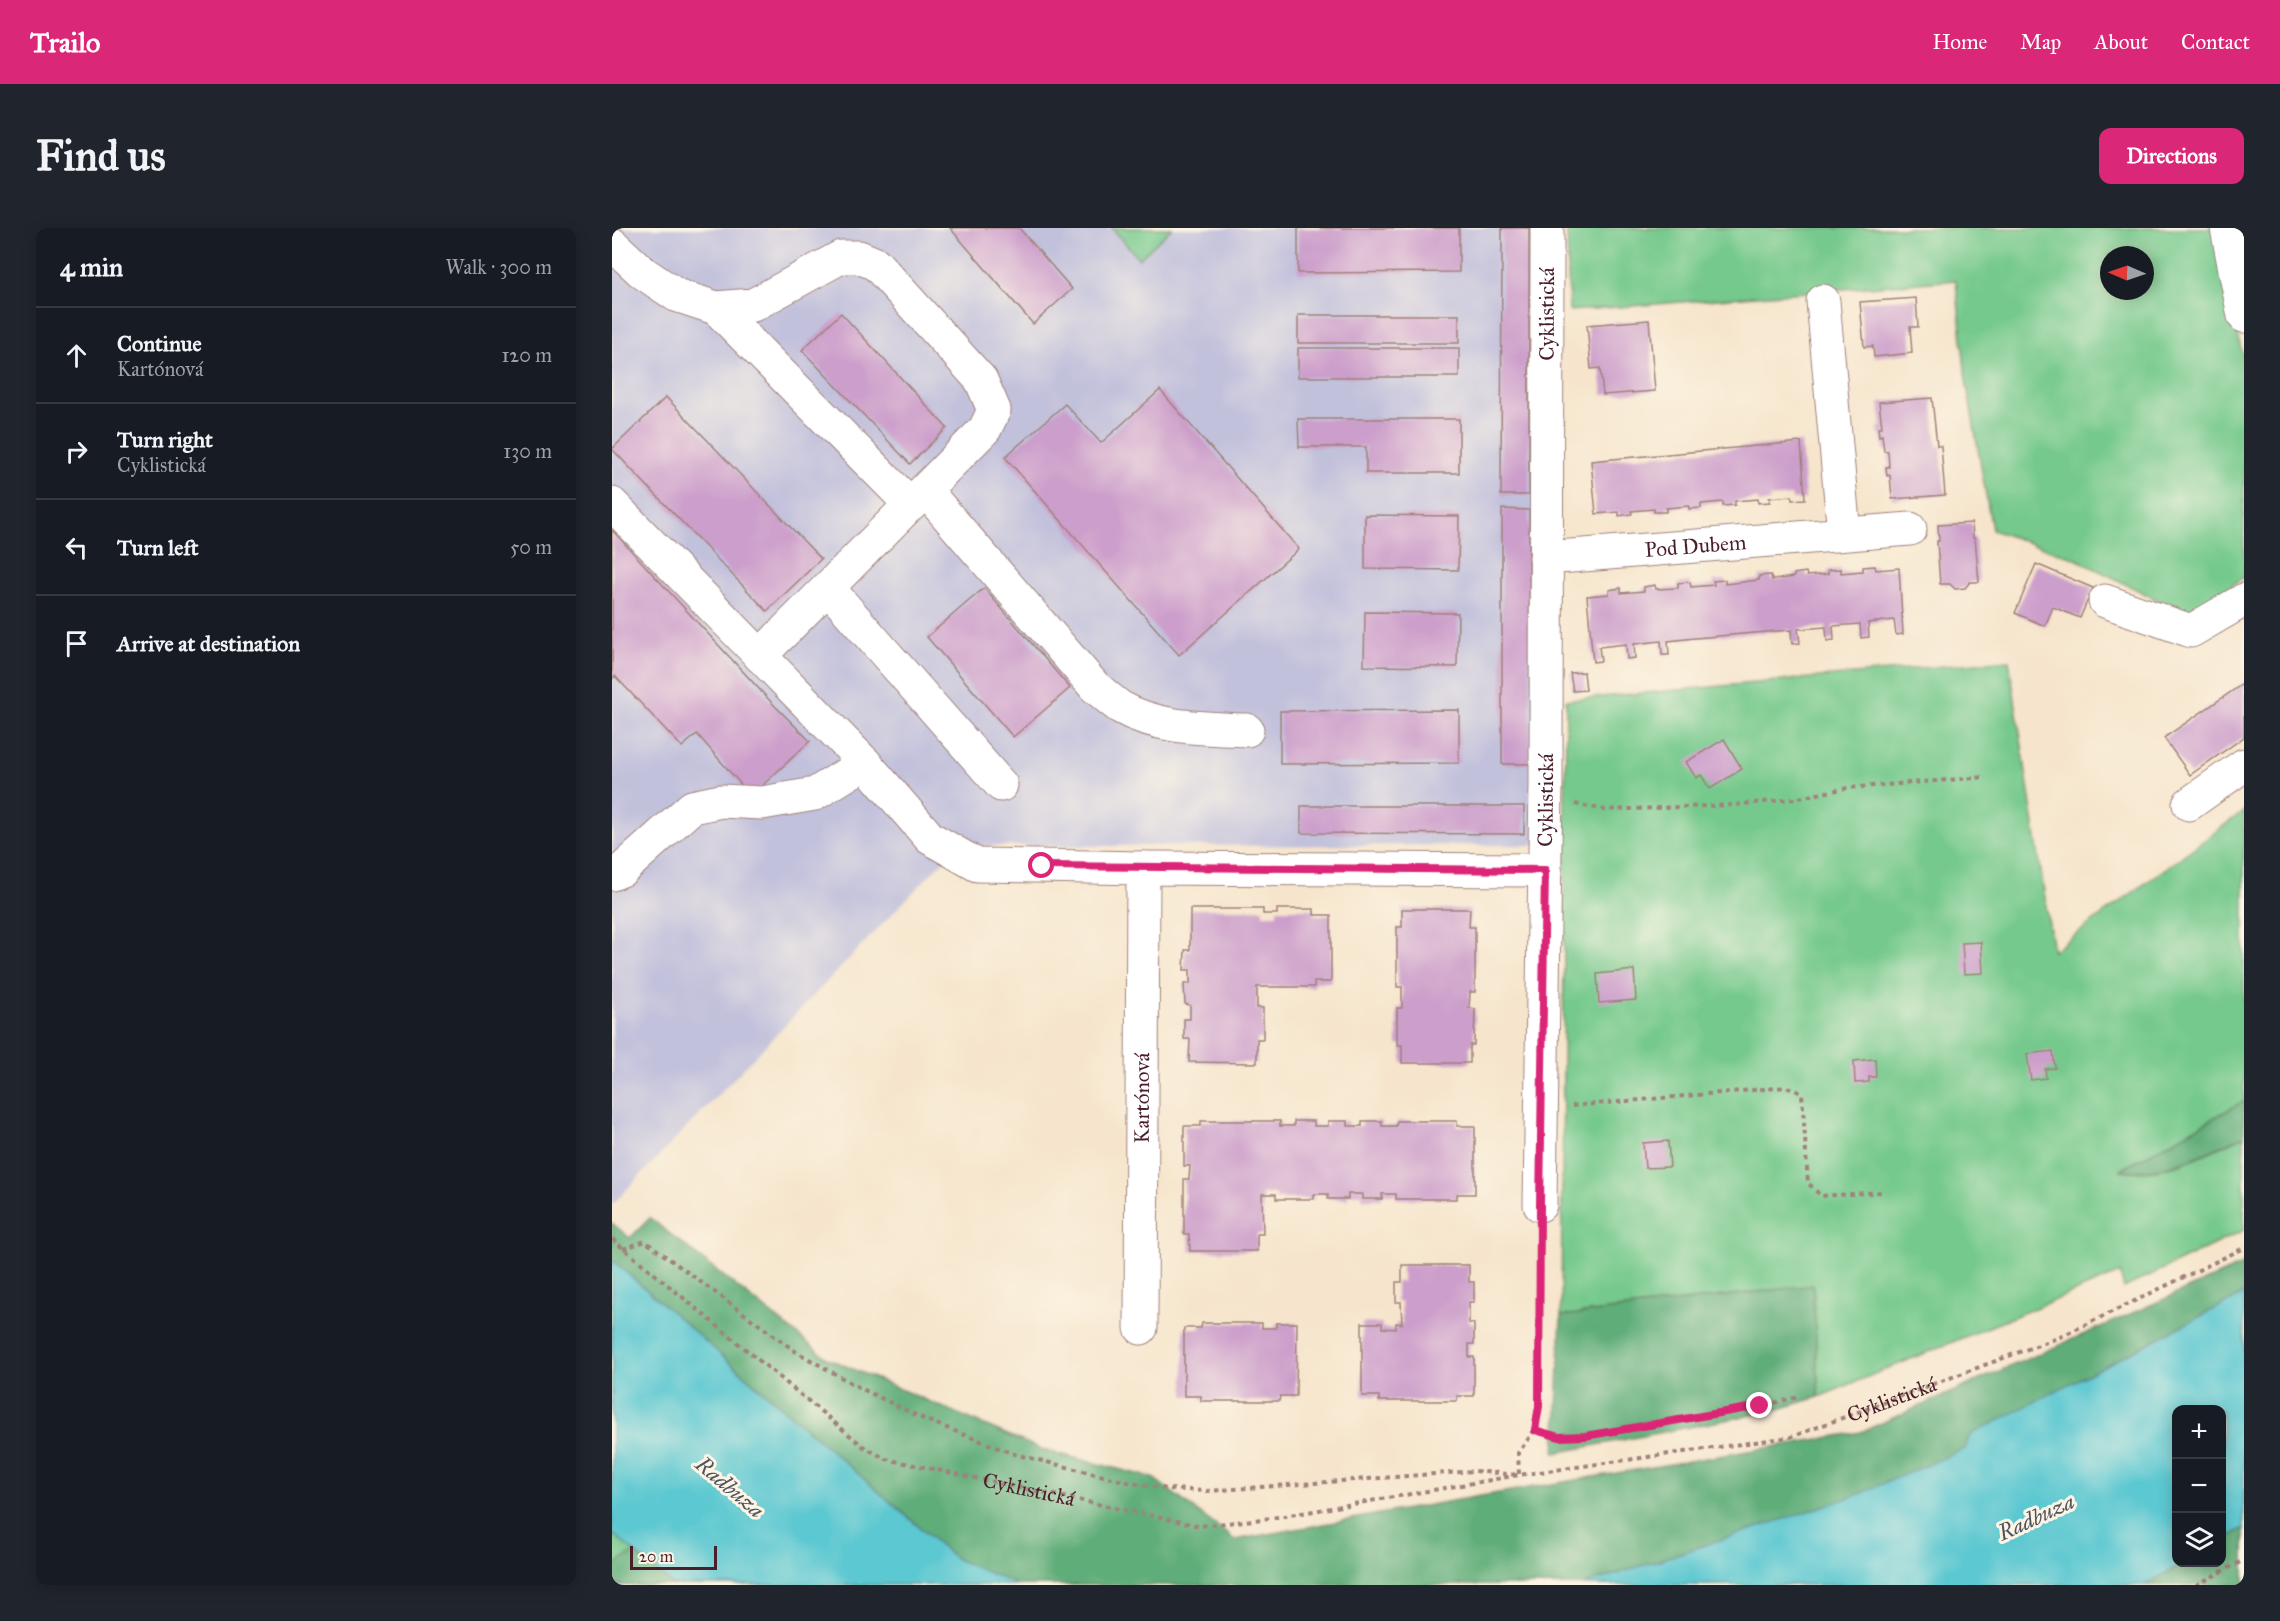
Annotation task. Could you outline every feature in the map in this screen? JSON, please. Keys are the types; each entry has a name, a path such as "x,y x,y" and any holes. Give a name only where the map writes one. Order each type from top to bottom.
{"street":[{"name":"Cyklistická","path":"1540,1205 1546,782 1547,228"},
{"path":"2227,228 2244,316"},
{"path":"612,244 642,272 676,296 716,308 753,305 841,258 859,256 876,264 981,380 994,410 986,429 760,656"},
{"path":"1823,301 1844,534"},
{"path":"716,308 918,498 1095,687 1121,707 1151,719 1182,726 1247,730"},
{"path":"612,504 865,763 930,838 976,865 1545,870"},
{"name":"Pod Dubem","path":"1546,558 1910,529"},
{"path":"828,588 1000,785"},
{"path":"2105,601 2191,631 2244,600"},
{"path":"612,874 622,870 692,807 721,801 762,803 815,794 865,763"},
{"path":"2189,804 2244,765"},
{"name":"Kartónová","path":"1141,1328 1143,868"}],"path":[{"path":"1546,782 1568,801 1587,808 1605,810 1733,806 1794,799 1847,788 1986,777"},
{"path":"1566,1107 1787,1087 1802,1094 1808,1183 1821,1196 1882,1192"},
{"path":"623,1249 645,1240 795,1351 860,1388 926,1420 1014,1454 1143,1485 1208,1491 1474,1471 1519,1475 1518,1454 1535,1430 1539,1406 1540,1205"},
{"name":"Cyklistická","path":"612,1239 864,1447 886,1459 1200,1526 1279,1517 1519,1475 1791,1437 2060,1337 2244,1248"},
{"path":"1535,1430 1559,1437 1585,1436 1760,1406 1799,1397"},
{"path":"2196,1585 2244,1560"}],"shaded area":[{"path":"612,228 1112,228 1139,259 1172,228 1537,228 1541,845 962,846 945,859 612,1205"}],"green space":[{"path":"1112,228 1172,228 1139,259"},
{"path":"1567,228 2215,228 2244,363 2244,577 2187,615 2074,558 1992,530 1966,380 1956,280 1569,311"},
{"path":"2009,660 2053,951 2244,811 2244,1101 2121,1170 2137,1172 2169,1167 2244,1136 2244,1230 2124,1288 2120,1273 1819,1397 1813,1285 1561,1316 1566,700"},
{"path":"2244,1101 2244,1136 2184,1162 2154,1169 2120,1170"},
{"path":"650,1218 827,1358 1043,1450 1153,1478 1235,1540 1861,1432 2244,1264 2244,1294 1971,1435 1966,1449 1855,1496 1583,1585 1018,1585 956,1559 612,1260 612,1223 630,1238"},
{"path":"1813,1285 1819,1397 1772,1411 1555,1453 1561,1316"},
{"path":"2244,1528 2244,1585 2145,1585 2177,1567 2226,1567 2226,1539"},
{"path":"612,1533 673,1585 612,1585"},
{"path":"634,1552 673,1585 612,1585 612,1567"}],"water":[{"name":"Radbuza","path":"612,1260 956,1559 1018,1585 673,1585 612,1533"},
{"name":"Radbuza","path":"2244,1294 2244,1528 2226,1539 2226,1405 2172,1405 2172,1567 2177,1567 2145,1585 1583,1585 1854,1496 1965,1449 1970,1435"}],"building":[{"path":"950,228 1019,228 1072,289 1033,324"},
{"path":"1298,228 1459,228 1459,272 1298,273"},
{"path":"1502,228 1529,228 1529,495 1501,495"},
{"path":"1916,298 1918,327 1910,327 1912,353 1874,357 1873,346 1864,347 1860,302"},
{"path":"841,313 947,428 910,464 802,350"},
{"path":"1298,315 1459,315 1459,343 1298,343"},
{"path":"1649,320 1655,391 1603,395 1600,368 1591,369 1587,325"},
{"path":"1298,348 1459,348 1459,377 1298,377"},
{"path":"1160,390 1299,549 1179,655 1005,457 1065,404 1101,443"},
{"path":"666,397 821,559 767,611 612,449"},
{"path":"1932,398 1937,446 1941,446 1945,495 1892,499 1890,475 1887,476 1886,467 1889,467 1888,451 1884,451 1882,435 1879,436 1878,427 1882,427 1879,402"},
{"path":"1298,419 1459,419 1459,473 1366,473 1366,447 1299,447"},
{"path":"1801,442 1805,499 1792,500 1792,496 1769,498 1770,502 1758,503 1758,499 1735,501 1735,505 1723,506 1723,502 1701,504 1701,508 1689,509 1689,506 1666,508 1666,512 1654,512 1654,509 1631,511 1632,514 1619,516 1619,512 1596,514 1591,461"},
{"path":"1502,509 1529,510 1530,764 1502,764"},
{"path":"1365,515 1459,516 1458,570 1365,569"},
{"path":"1972,523 1979,582 1970,582 1965,588 1955,589 1950,584 1940,584 1938,525"},
{"path":"612,530 810,741 751,796 697,734 682,747 615,676 612,679"},
{"path":"2036,564 2093,588 2080,618 2053,607 2045,626 2015,613"},
{"path":"1875,566 1876,570 1899,568 1903,634 1896,635 1894,620 1868,623 1869,637 1861,638 1860,624 1833,626 1834,640 1827,641 1826,627 1798,629 1800,643 1792,644 1791,630 1695,638 1668,641 1669,655 1662,655 1661,641 1634,644 1635,658 1627,659 1626,644 1599,647 1601,661 1593,662 1587,596 1609,594 1609,590 1621,588 1621,593 1644,591 1644,587 1655,585 1656,589 1678,588 1678,583 1690,582 1691,587 1714,585 1713,581 1725,580 1725,584 1759,580 1759,576 1771,575 1772,580 1794,577 1794,574 1806,572 1807,576 1828,574 1828,570 1841,569 1841,573 1863,571 1863,567"},
{"path":"984,588 1070,688 1013,737 927,637"},
{"path":"1365,612 1458,613 1457,667 1364,666"},
{"path":"1584,672 1586,690 1573,691 1570,673"},
{"path":"2244,683 2244,737 2190,775 2164,738"},
{"path":"1459,710 1459,763 1280,764 1280,711"},
{"path":"1724,739 1742,769 1710,789 1701,775 1696,778 1686,762"},
{"path":"1301,806 1524,806 1524,834 1301,833"},
{"path":"1190,909 1263,909 1263,914 1277,914 1277,909 1314,909 1314,915 1331,915 1331,982 1314,982 1314,987 1257,987 1257,1008 1263,1008 1263,1039 1257,1039 1257,1063 1189,1062 1190,1039 1184,1039 1184,1019 1190,1019 1190,1005 1185,1004 1184,984 1190,984 1190,970 1184,970 1185,950 1190,950"},
{"path":"1402,909 1470,909 1469,927 1475,927 1475,992 1470,992 1469,1008 1475,1009 1474,1045 1470,1045 1470,1063 1402,1063 1402,1045 1397,1045 1397,1008 1402,1008 1402,987 1397,987 1397,927 1402,927"},
{"path":"1981,942 1983,973 1964,974 1962,943"},
{"path":"1634,970 1636,1000 1599,1003 1597,974"},
{"path":"2053,1051 2055,1068 2045,1069 2046,1078 2031,1080 2027,1054"},
{"path":"1875,1059 1876,1077 1869,1077 1869,1082 1855,1083 1854,1061"},
{"path":"1201,1121 1280,1121 1280,1126 1294,1126 1294,1121 1314,1121 1314,1126 1328,1126 1328,1121 1348,1121 1348,1126 1362,1126 1362,1121 1382,1121 1382,1126 1396,1126 1397,1121 1457,1121 1457,1126 1475,1126 1475,1194 1457,1194 1457,1199 1396,1199 1396,1194 1382,1194 1382,1199 1362,1199 1362,1194 1348,1194 1348,1199 1328,1199 1328,1194 1314,1194 1314,1199 1276,1199 1276,1194 1262,1194 1263,1234 1257,1234 1257,1251 1190,1251 1189,1234 1184,1234 1184,1179 1189,1179 1190,1166 1184,1166 1184,1126 1201,1126"},
{"path":"1668,1141 1670,1167 1645,1168 1643,1143"},
{"path":"1402,1265 1469,1265 1469,1282 1474,1282 1474,1302 1469,1302 1469,1323 1474,1324 1474,1344 1469,1344 1469,1357 1474,1357 1474,1396 1457,1396 1457,1401 1379,1401 1379,1396 1362,1396 1362,1323 1382,1323 1382,1328 1396,1329 1396,1323 1402,1324 1401,1302 1396,1302 1396,1282 1402,1282"},
{"path":"1202,1323 1262,1323 1262,1328 1276,1328 1276,1323 1297,1323 1296,1396 1280,1396 1279,1401 1201,1401 1201,1396 1184,1396 1184,1328 1201,1328"}],"route":[{"path":"1042,866 1545,870 1539,1406 1535,1430 1559,1437 1585,1436 1760,1406"}]}
